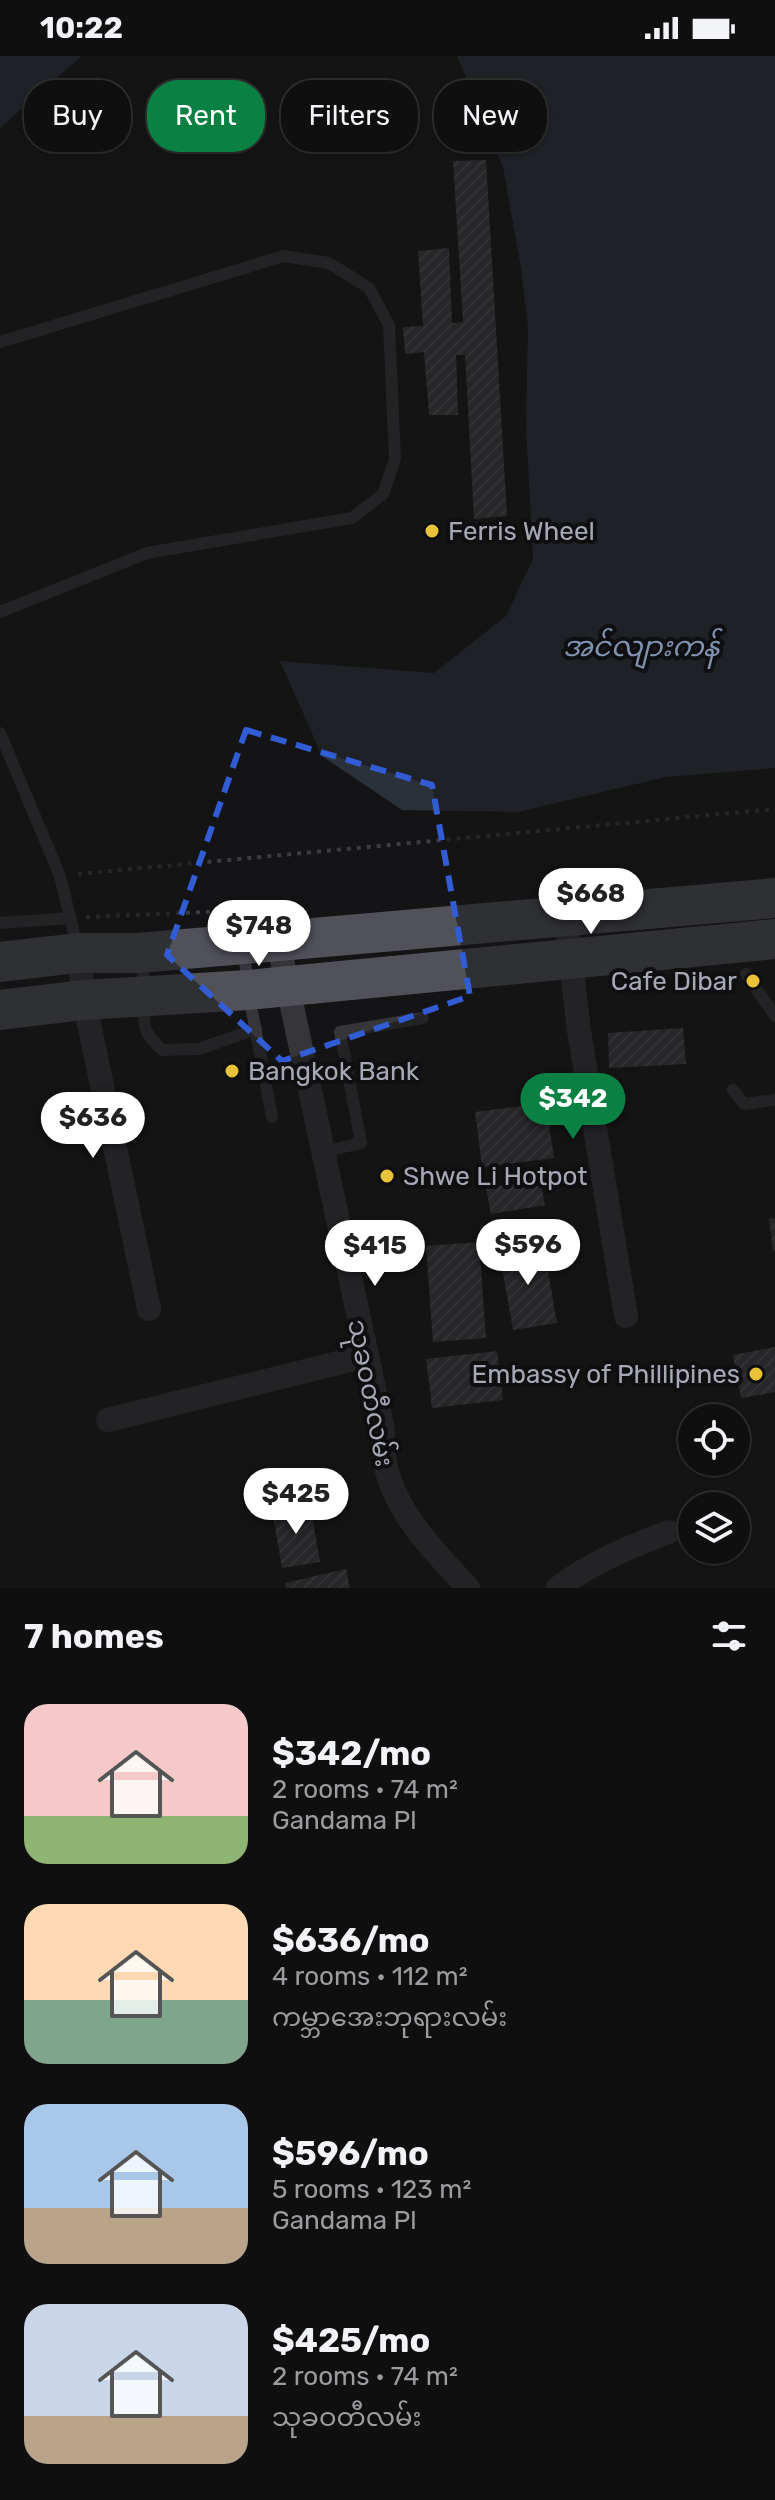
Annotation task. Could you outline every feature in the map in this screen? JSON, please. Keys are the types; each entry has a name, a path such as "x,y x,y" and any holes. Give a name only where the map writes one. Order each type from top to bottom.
{"main road":[{"path":"0,962 74,936 139,953 775,898"},
{"path":"0,1010 84,1000 267,988 775,939"}],"street":[{"path":"566,917 569,959 626,1316"},
{"path":"74,936 84,1000 149,1309"},
{"name":"သုခဝတီလမ်း","path":"261,943 267,988 322,1152 383,1430 381,1451 387,1478 399,1505 468,1588"},
{"path":"108,1420 366,1356"},
{"path":"558,1588 578,1572 619,1550 669,1532"}],"lane":[{"path":"0,342 284,256 329,263 369,288 389,325 395,459 383,494 352,518 147,553 0,612"},
{"path":"0,733 60,876 74,936 0,923"},
{"path":"261,943 267,988 256,1029 272,1117"},
{"path":"139,953 146,1035 162,1050 199,1049 256,1029"},
{"path":"746,974 775,1016"},
{"path":"322,1152 361,1143 340,1032 423,1018"},
{"path":"733,1090 744,1104 775,1100"}],"path":[{"path":"60,876 775,809"}],"highlighted area":[{"path":"246,730 432,785 470,996 282,1061 167,955"}],"water":[{"path":"0,56 82,56 55,80 24,80 24,107 0,128"},
{"name":"အင်လျားကန်","path":"457,56 775,56 775,768 666,777 518,812 402,810 322,756 280,661 434,673 506,616 533,559 526,426 528,327 503,167 497,152 547,152 547,80 467,80"}],"building":[{"path":"486,160 507,516 474,519 465,355 456,355 458,415 429,415 424,352 405,354 403,327 423,326 418,251 449,248 452,323 463,322 453,161"},
{"path":"683,1028 686,1064 609,1068 608,1033"},
{"path":"546,1103 554,1158 482,1167 475,1112"},
{"path":"540,1180 545,1205 491,1214 486,1188"},
{"path":"775,1218 775,1250 773,1251 769,1219"},
{"path":"479,1242 486,1338 433,1342 426,1246"},
{"path":"543,1243 557,1323 513,1330 499,1251"},
{"name":"Embassy of Phillipines","path":"775,1347 775,1392 741,1398 733,1355"},
{"path":"497,1351 503,1400 432,1408 426,1359"},
{"path":"310,1504 320,1562 282,1568 272,1510"},
{"path":"346,1569 350,1588 286,1588 285,1583"}],"place":[{"name":"Ferris Wheel","path":"432,531"},
{"name":"Cafe Dibar","path":"753,981"},
{"name":"Bangkok Bank","path":"232,1071"},
{"name":"Shwe Li Hotpot","path":"387,1176"},
{"name":"Embassy of Phillipines","path":"756,1374"}]}
